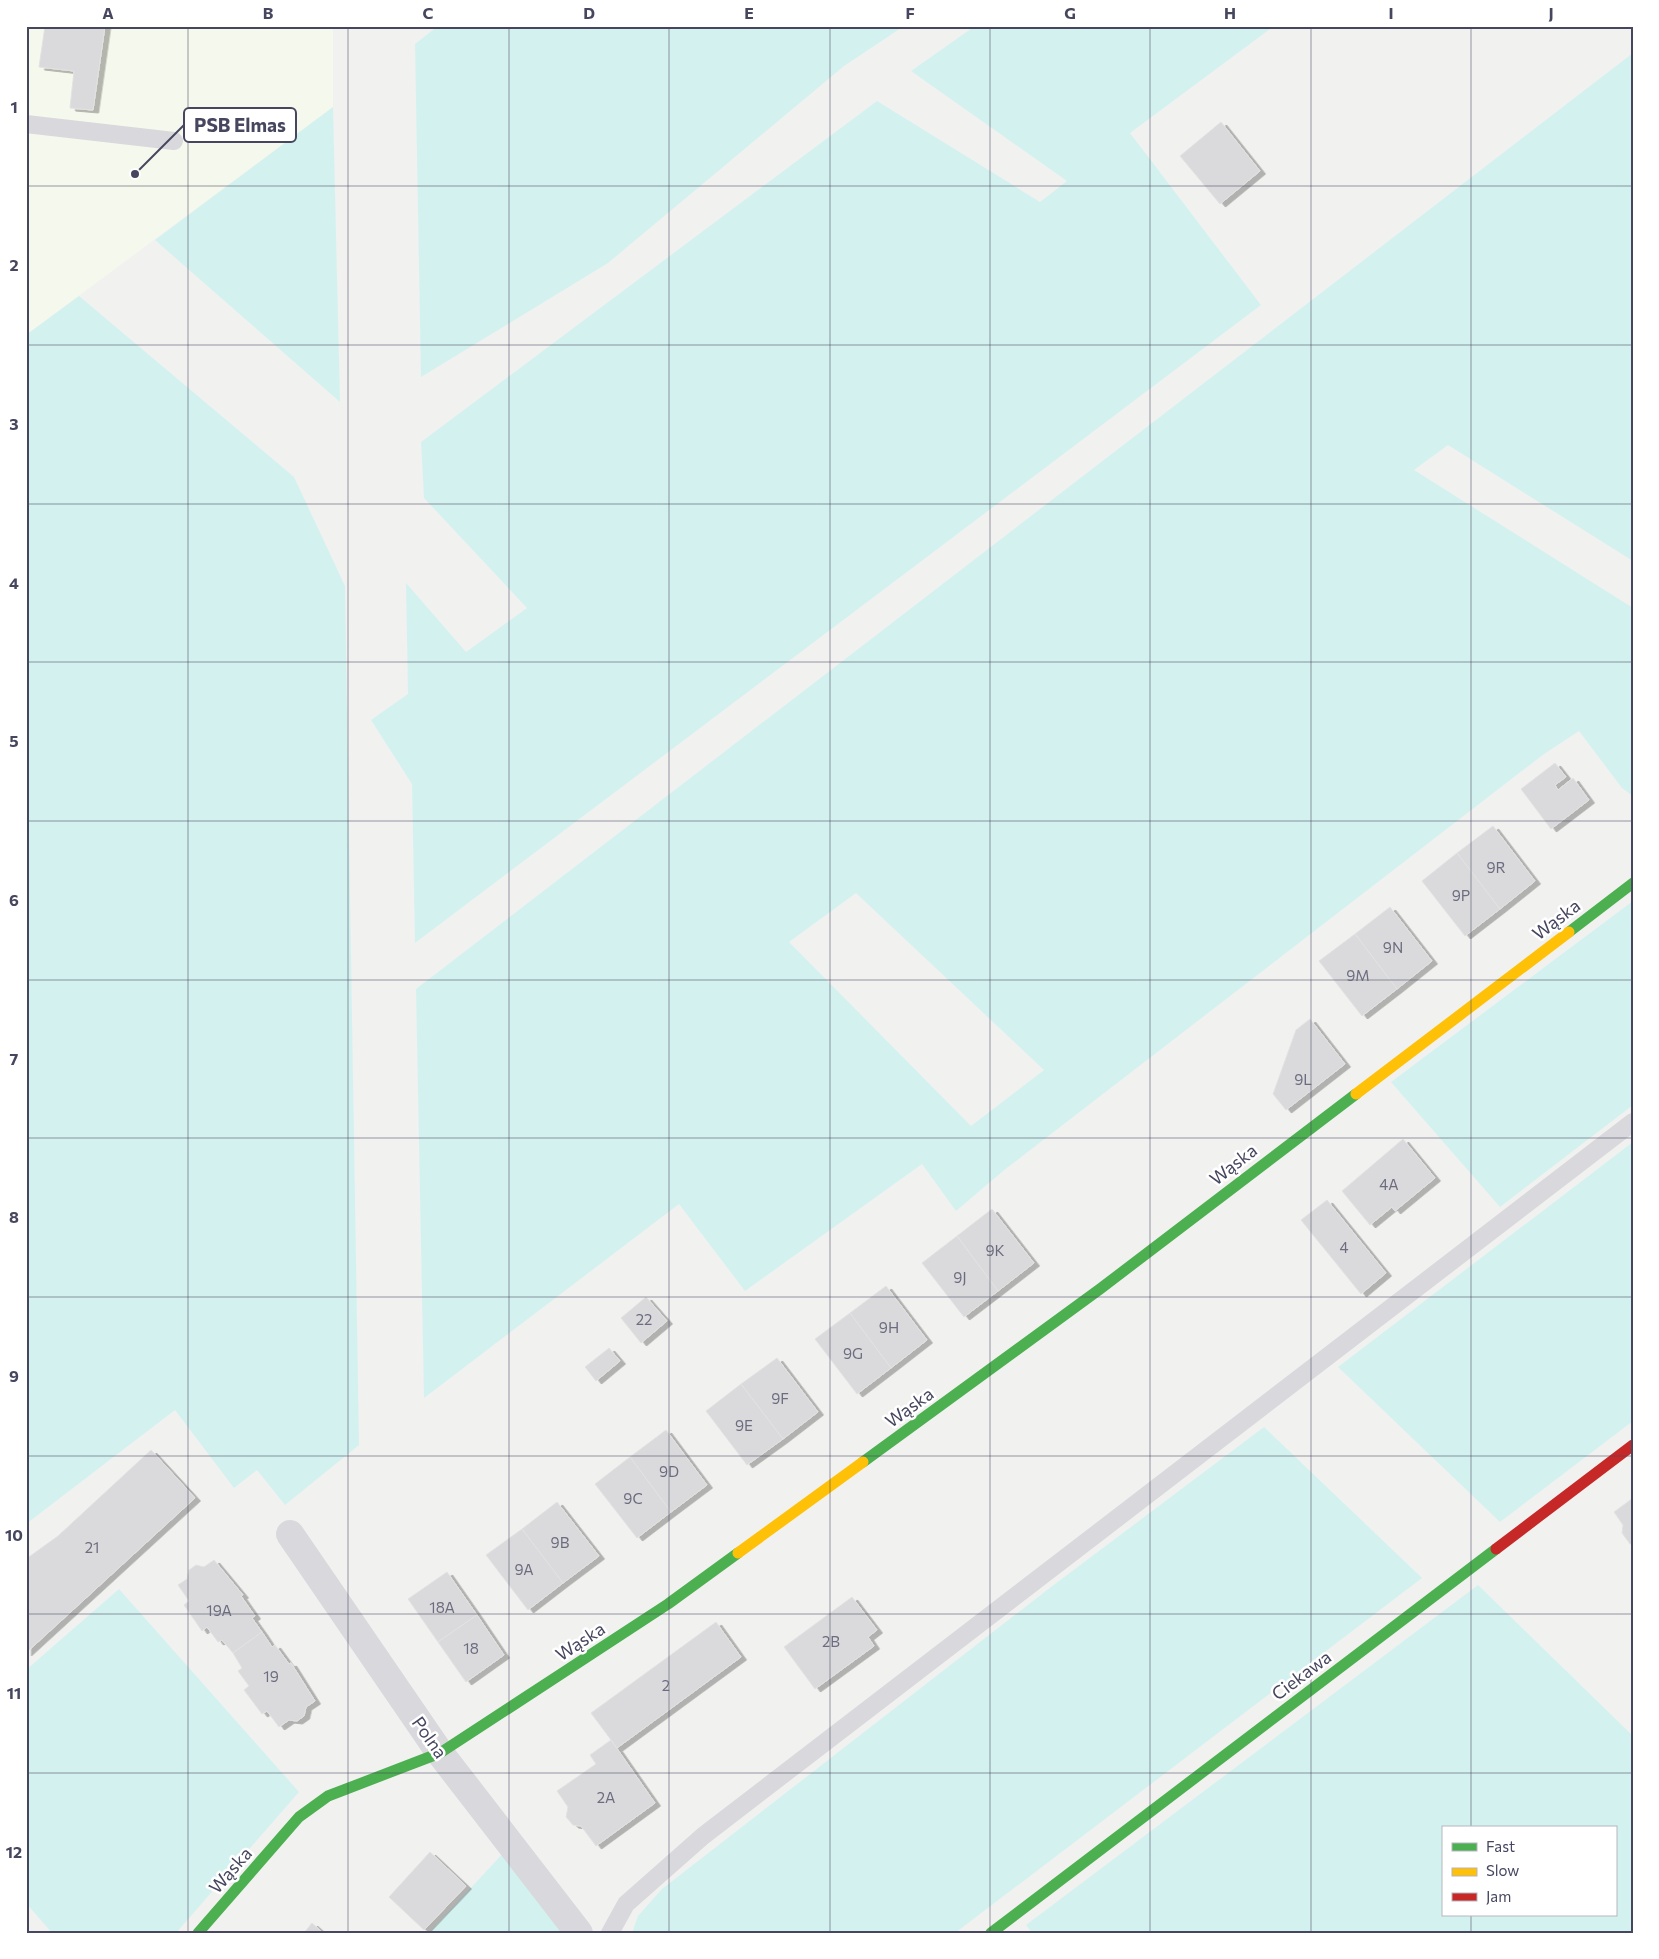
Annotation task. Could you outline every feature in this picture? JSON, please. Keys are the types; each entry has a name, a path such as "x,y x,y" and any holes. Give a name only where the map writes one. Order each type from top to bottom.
{"street":[{"name":"Wąska","path":"198,1933 299,1817 309,1809 328,1796 440,1753 668,1604 1100,1289 1633,883"},
{"name":"Ciekawa","path":"991,1933 1633,1445"},
{"name":"Polna","path":"290,1534 440,1753 579,1933"}],"lane":[{"path":"26,124 174,141"},
{"path":"610,1933 626,1904 703,1836 1633,1122"}],"shaded area":[{"path":"26,26 333,26 333,107 26,335"},
{"path":"438,26 904,26 844,66 608,263 421,377 415,44"},
{"path":"975,26 1274,26 1130,133 1261,305 415,943 412,784 371,720 408,694 406,583 466,652 527,608 424,498 421,442 877,101 1040,202 1067,181 911,71"},
{"path":"1633,53 1633,561 1448,445 1414,470 1633,608 1633,796 1622,788 1579,731 1544,754 1003,1171 956,1211 922,1164 745,1291 679,1204 424,1398 416,989","holes":["856,893 1044,1070 971,1126 789,942"]},
{"path":"333,107 340,402 155,240"},
{"path":"79,296 294,477 345,586 359,1445 285,1505 257,1470 234,1488 175,1410 26,1524 26,335"},
{"path":"1633,901 1633,1105 1500,1207 1391,1082"},
{"path":"1633,1142 1633,1421 1500,1522 1338,1367"},
{"path":"1264,1427 1422,1578 955,1933 632,1933 638,1916 662,1889 1051,1587"},
{"path":"1478,1585 1633,1736 1633,1933 1032,1933 1026,1925"},
{"path":"119,1589 299,1792 176,1933 52,1933 26,1903 26,1670"},
{"path":"506,1850 569,1933 429,1933"}],"building":[{"path":"45,26 105,26 93,110 70,108 74,71 39,67"},
{"path":"1221,122 1260,171 1220,204 1180,156"},
{"path":"1555,763 1566,777 1555,785 1558,790 1573,778 1589,800 1551,829 1521,789"},
{"path":"1493,826 1535,881 1500,909 1457,853"},
{"path":"1457,853 1500,909 1465,936 1422,881"},
{"path":"1390,907 1432,961 1397,989 1355,934"},
{"path":"1355,934 1397,989 1362,1016 1319,961"},
{"path":"1310,1019 1345,1064 1286,1110 1273,1094 1296,1030"},
{"path":"1403,1139 1435,1178 1395,1211 1392,1207 1370,1225 1342,1191"},
{"path":"1327,1200 1386,1273 1361,1294 1301,1220"},
{"path":"992,1209 1034,1263 998,1291 957,1236"},
{"path":"957,1236 998,1291 964,1317 922,1263"},
{"path":"886,1286 927,1340 891,1368 850,1313"},
{"path":"646,1297 667,1321 641,1343 621,1318"},
{"path":"850,1313 891,1368 857,1394 815,1339"},
{"path":"609,1348 620,1361 596,1381 585,1367"},
{"path":"777,1358 818,1412 783,1439 741,1384"},
{"path":"741,1384 783,1439 747,1465 706,1411"},
{"path":"666,1430 707,1485 671,1512 630,1457"},
{"path":"151,1450 195,1498 26,1653 26,1559 58,1536"},
{"path":"630,1457 671,1512 637,1538 595,1484"},
{"path":"1633,1498 1633,1544 1630,1544 1622,1533 1623,1525 1614,1512"},
{"path":"557,1502 599,1556 563,1583 522,1529"},
{"path":"522,1529 563,1583 528,1610 486,1555"},
{"path":"214,1560 243,1595 241,1596 255,1616 252,1618 262,1632 233,1653 222,1640 218,1642 207,1627 202,1631 184,1605 189,1601 178,1585 187,1579 189,1570 196,1565 204,1567"},
{"path":"447,1572 477,1615 438,1642 408,1599"},
{"path":"852,1597 877,1630 868,1637 874,1646 815,1689 784,1647"},
{"path":"477,1615 504,1655 466,1682 438,1642"},
{"path":"716,1622 741,1657 617,1748 591,1713"},
{"path":"262,1632 272,1647 275,1645 289,1664 291,1663 315,1701 306,1707 304,1716 297,1721 289,1720 279,1727 267,1711 262,1714 244,1690 249,1686 238,1671 242,1668 233,1653"},
{"path":"611,1740 655,1803 596,1846 581,1826 573,1825 566,1817 568,1807 557,1791 596,1764 590,1755"},
{"path":"430,1852 466,1886 424,1930 389,1897"},
{"path":"312,1923 323,1933 304,1933"}],"traffic: fast":[{"path":"1569,932 1633,883"},
{"path":"863,1462 1100,1289 1356,1094"},
{"path":"991,1933 1496,1549"},
{"path":"198,1933 299,1817 328,1796 440,1753 668,1604 738,1553"}],"traffic: slow":[{"path":"1356,1094 1569,932"},
{"path":"738,1553 863,1462"}],"traffic: jam":[{"path":"1496,1549 1633,1445"}],"place":[{"name":"PSB Elmas","path":"135,174"}]}
